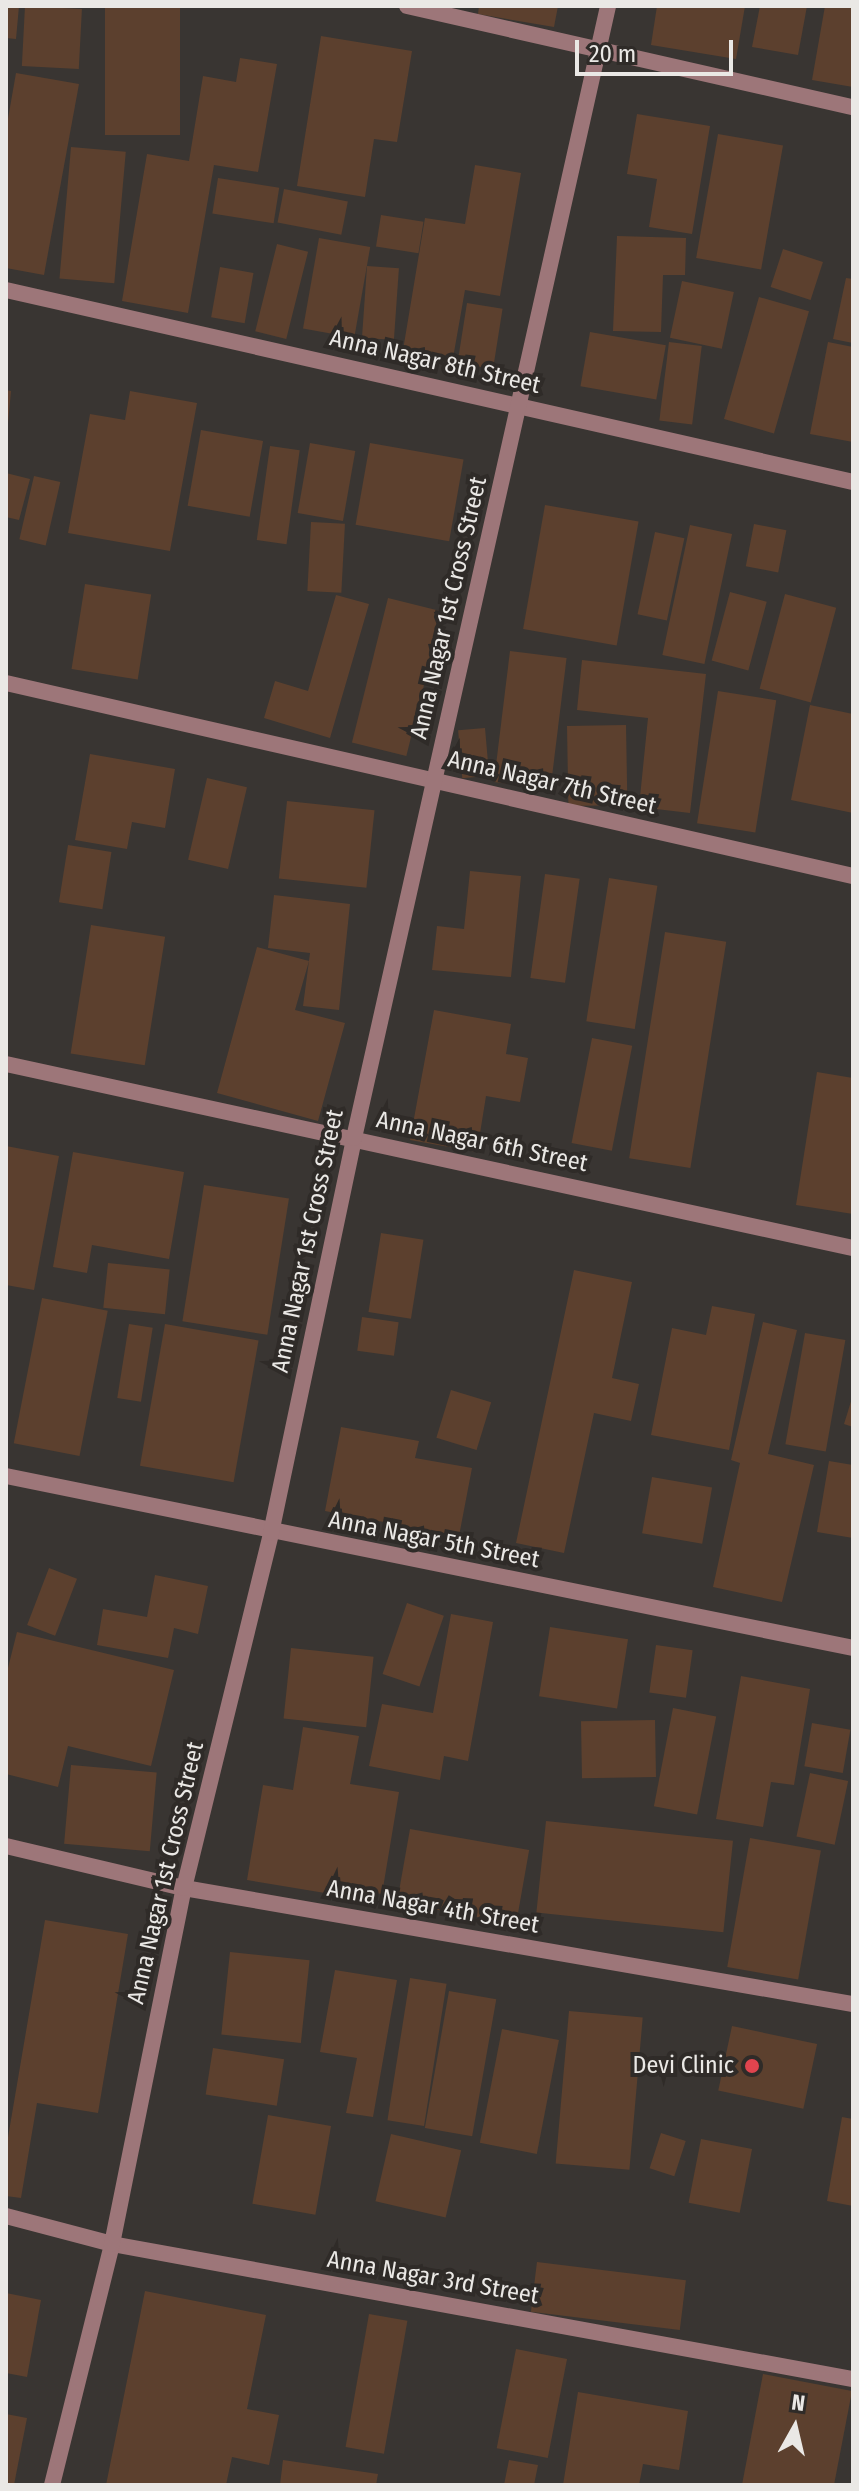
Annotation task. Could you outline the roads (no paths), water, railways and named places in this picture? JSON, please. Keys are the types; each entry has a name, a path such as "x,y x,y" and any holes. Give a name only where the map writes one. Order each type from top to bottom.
{"street":[{"path":"407,6 599,47 853,107"},
{"name":"Anna Nagar 1st Cross Street","path":"52,2485 112,2244 184,1888 271,1533 354,1138 608,6"},
{"name":"Anna Nagar 8th Street","path":"6,290 853,482"},
{"name":"Anna Nagar 7th Street","path":"6,683 853,876"},
{"name":"Anna Nagar 6th Street","path":"6,1064 853,1248"},
{"name":"Anna Nagar 5th Street","path":"6,1476 271,1533 853,1648"},
{"name":"Anna Nagar 4th Street","path":"6,1846 184,1888 853,2004"},
{"name":"Anna Nagar 3rd Street","path":"6,2216 112,2244 853,2379"}],"place":[{"name":"Devi Clinic","path":"752,2066"}]}
